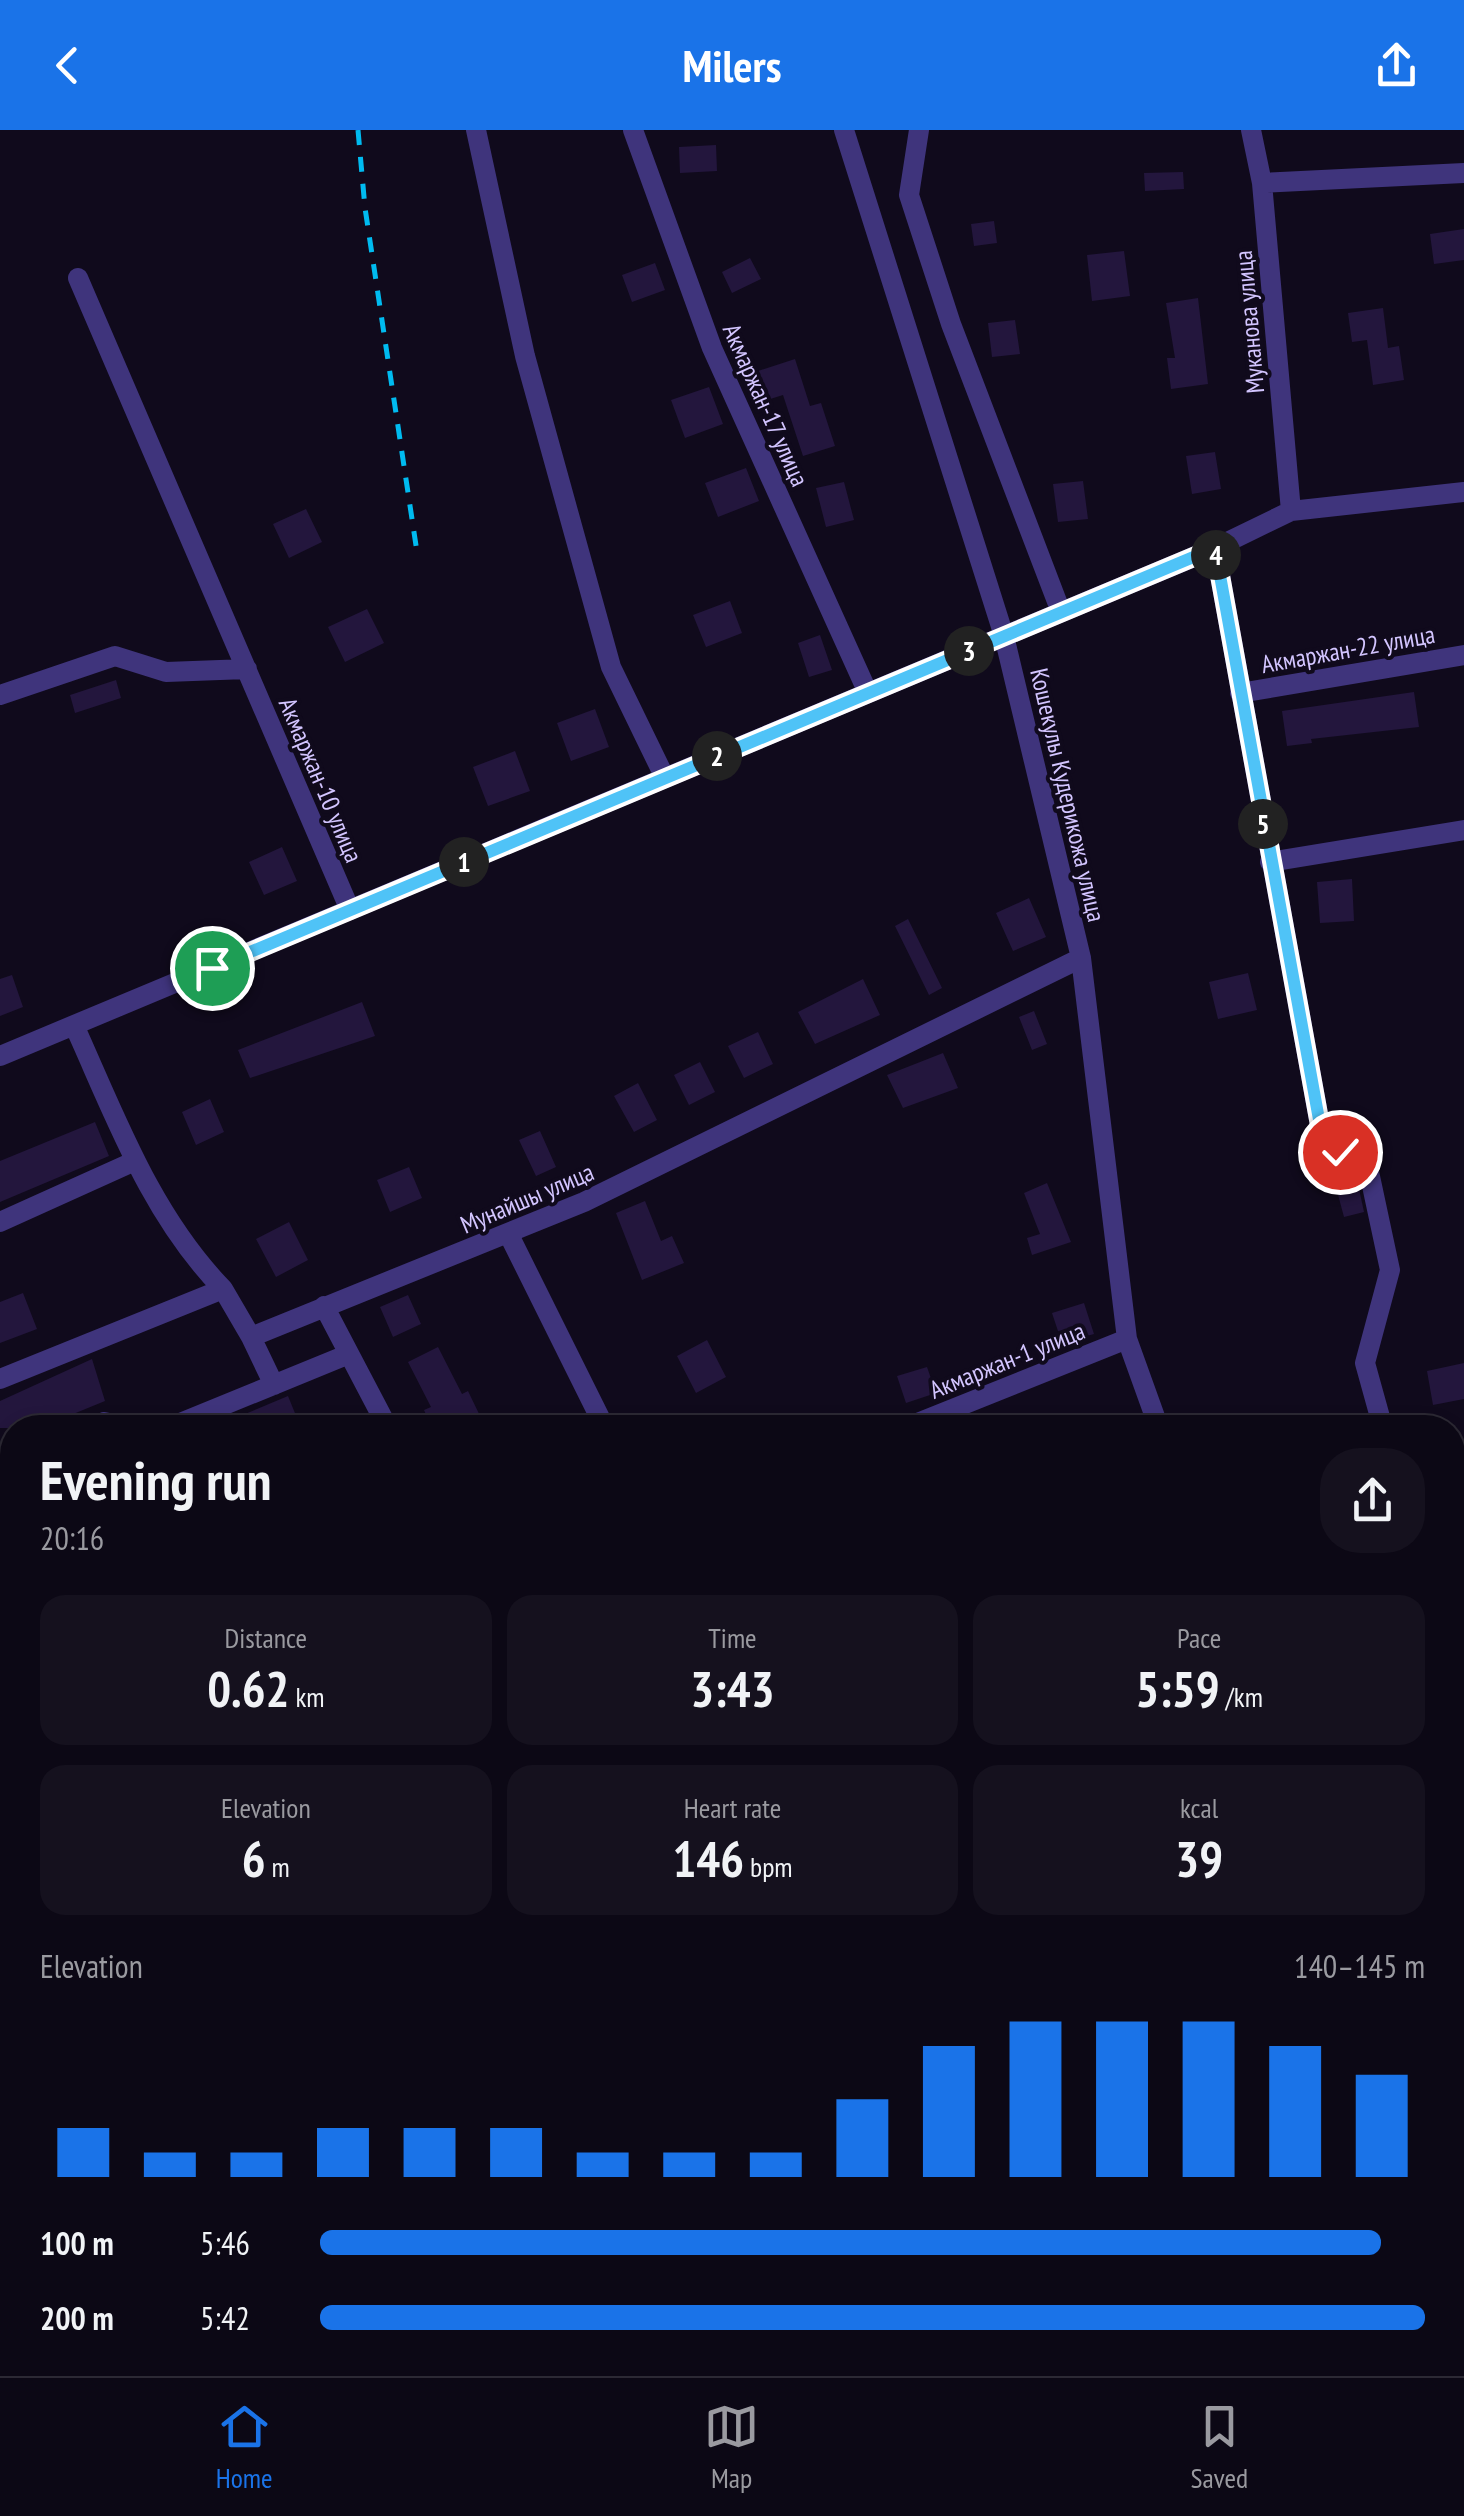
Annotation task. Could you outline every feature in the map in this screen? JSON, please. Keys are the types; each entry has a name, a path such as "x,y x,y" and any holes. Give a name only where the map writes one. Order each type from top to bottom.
{"street":[{"path":"476,130 525,356 611,667 664,778"},
{"name":"Акмаржан-17 улица","path":"634,130 712,348 868,693"},
{"name":"Кошекулы Кудерикожа улица","path":"844,130 1004,636 1081,958 1127,1339 1155,1415"},
{"path":"919,130 909,195 951,324 1060,612"},
{"name":"Муканова улица","path":"1251,130 1262,183 1290,511"},
{"path":"1262,183 1464,173"},
{"name":"Акмаржан-10 улица","path":"78,278 350,910"},
{"path":"0,1056 1215,548 1290,511 1464,492"},
{"path":"1215,548 1322,1136 1368,1167 1390,1270 1365,1363 1379,1415"},
{"name":"Акмаржан-22 улица","path":"1240,692 1464,655"},
{"path":"0,695 115,656 166,672 247,669"},
{"path":"1270,862 1464,830"},
{"name":"Мунайшы улица","path":"251,1337 509,1235 1081,958"},
{"path":"74,1026 135,1161 180,1241 223,1290 274,1385"},
{"path":"0,1222 135,1161"},
{"path":"509,1235 599,1415"},
{"path":"0,1380 223,1290"},
{"path":"324,1306 381,1415"},
{"name":"Акмаржан-1 улица","path":"937,1415 1127,1339"},
{"path":"200,1415 349,1354"}],"building":[{"path":"716,145 717,171 680,173 679,147"},
{"path":"1183,172 1184,189 1145,191 1144,173"},
{"path":"994,221 997,243 974,246 971,224"},
{"path":"1464,229 1464,260 1434,264 1430,234"},
{"path":"1124,251 1130,296 1092,301 1087,255"},
{"path":"750,258 761,279 732,293 722,272"},
{"path":"655,263 665,290 632,302 622,275"},
{"path":"1198,298 1208,384 1171,389 1167,358 1175,358 1166,303"},
{"path":"1383,308 1388,348 1399,346 1404,380 1373,385 1367,340 1352,342 1348,313"},
{"path":"1015,320 1020,354 992,357 988,323"},
{"path":"795,359 810,406 821,403 835,446 803,456 783,395 767,400 758,371"},
{"path":"709,387 723,424 685,438 671,400"},
{"path":"1215,452 1221,489 1192,494 1186,456"},
{"path":"746,468 759,501 718,517 705,483"},
{"path":"1083,481 1088,519 1058,522 1053,484"},
{"path":"844,482 854,520 826,527 816,488"},
{"path":"306,509 322,542 289,558 273,524"},
{"path":"730,601 742,633 706,647 693,615"},
{"path":"367,609 384,643 345,662 328,627"},
{"path":"820,635 832,670 809,677 798,643"},
{"path":"116,680 121,698 75,713 70,695"},
{"path":"1414,692 1419,727 1311,739 1312,743 1287,746 1282,711"},
{"path":"595,709 609,747 571,761 557,723"},
{"path":"515,751 530,791 488,806 473,767"},
{"path":"282,847 297,881 264,895 249,862"},
{"path":"1352,879 1354,921 1320,923 1317,882"},
{"path":"1029,898 1046,937 1013,951 996,913"},
{"path":"908,919 942,988 929,995 895,926"},
{"path":"1248,973 1257,1010 1218,1019 1209,982"},
{"path":"12,975 23,1007 0,1016 0,979"},
{"path":"863,979 880,1015 815,1044 798,1012"},
{"path":"362,1002 375,1036 250,1078 238,1050"},
{"path":"1034,1011 1047,1044 1032,1050 1019,1017"},
{"path":"758,1032 773,1064 744,1078 728,1046"},
{"path":"943,1053 958,1088 903,1108 887,1075"},
{"path":"700,1062 715,1092 689,1105 674,1075"},
{"path":"638,1083 657,1120 634,1132 614,1096"},
{"path":"210,1099 224,1132 196,1145 182,1112"},
{"path":"95,1122 109,1156 0,1202 0,1161"},
{"path":"540,1131 556,1167 536,1176 519,1140"},
{"path":"409,1167 422,1198 390,1212 377,1180"},
{"path":"1350,1172 1356,1175 1364,1212 1344,1217 1333,1176"},
{"path":"1047,1183 1071,1242 1032,1255 1027,1238 1040,1234 1024,1193"},
{"path":"645,1201 661,1241 672,1236 684,1263 642,1280 616,1213"},
{"path":"289,1222 308,1260 276,1277 256,1239"},
{"path":"23,1293 37,1329 0,1343 0,1302"},
{"path":"408,1295 421,1324 393,1337 380,1307"},
{"path":"1084,1303 1094,1334 1062,1343 1052,1313"},
{"path":"707,1340 726,1377 696,1393 677,1356"},
{"path":"438,1347 462,1394 468,1391 480,1415 426,1415 424,1410 431,1407 408,1362"},
{"path":"92,1359 105,1401 71,1415 0,1415 0,1401"},
{"path":"1464,1363 1464,1399 1433,1405 1427,1371"},
{"path":"927,1367 936,1393 906,1403 897,1376"},
{"path":"288,1396 296,1415 243,1415"}],"railway":[{"path":"358,130 365,208 417,552"}],"route":[{"path":"212,968 1215,548 1322,1136 1340,1152"}]}
